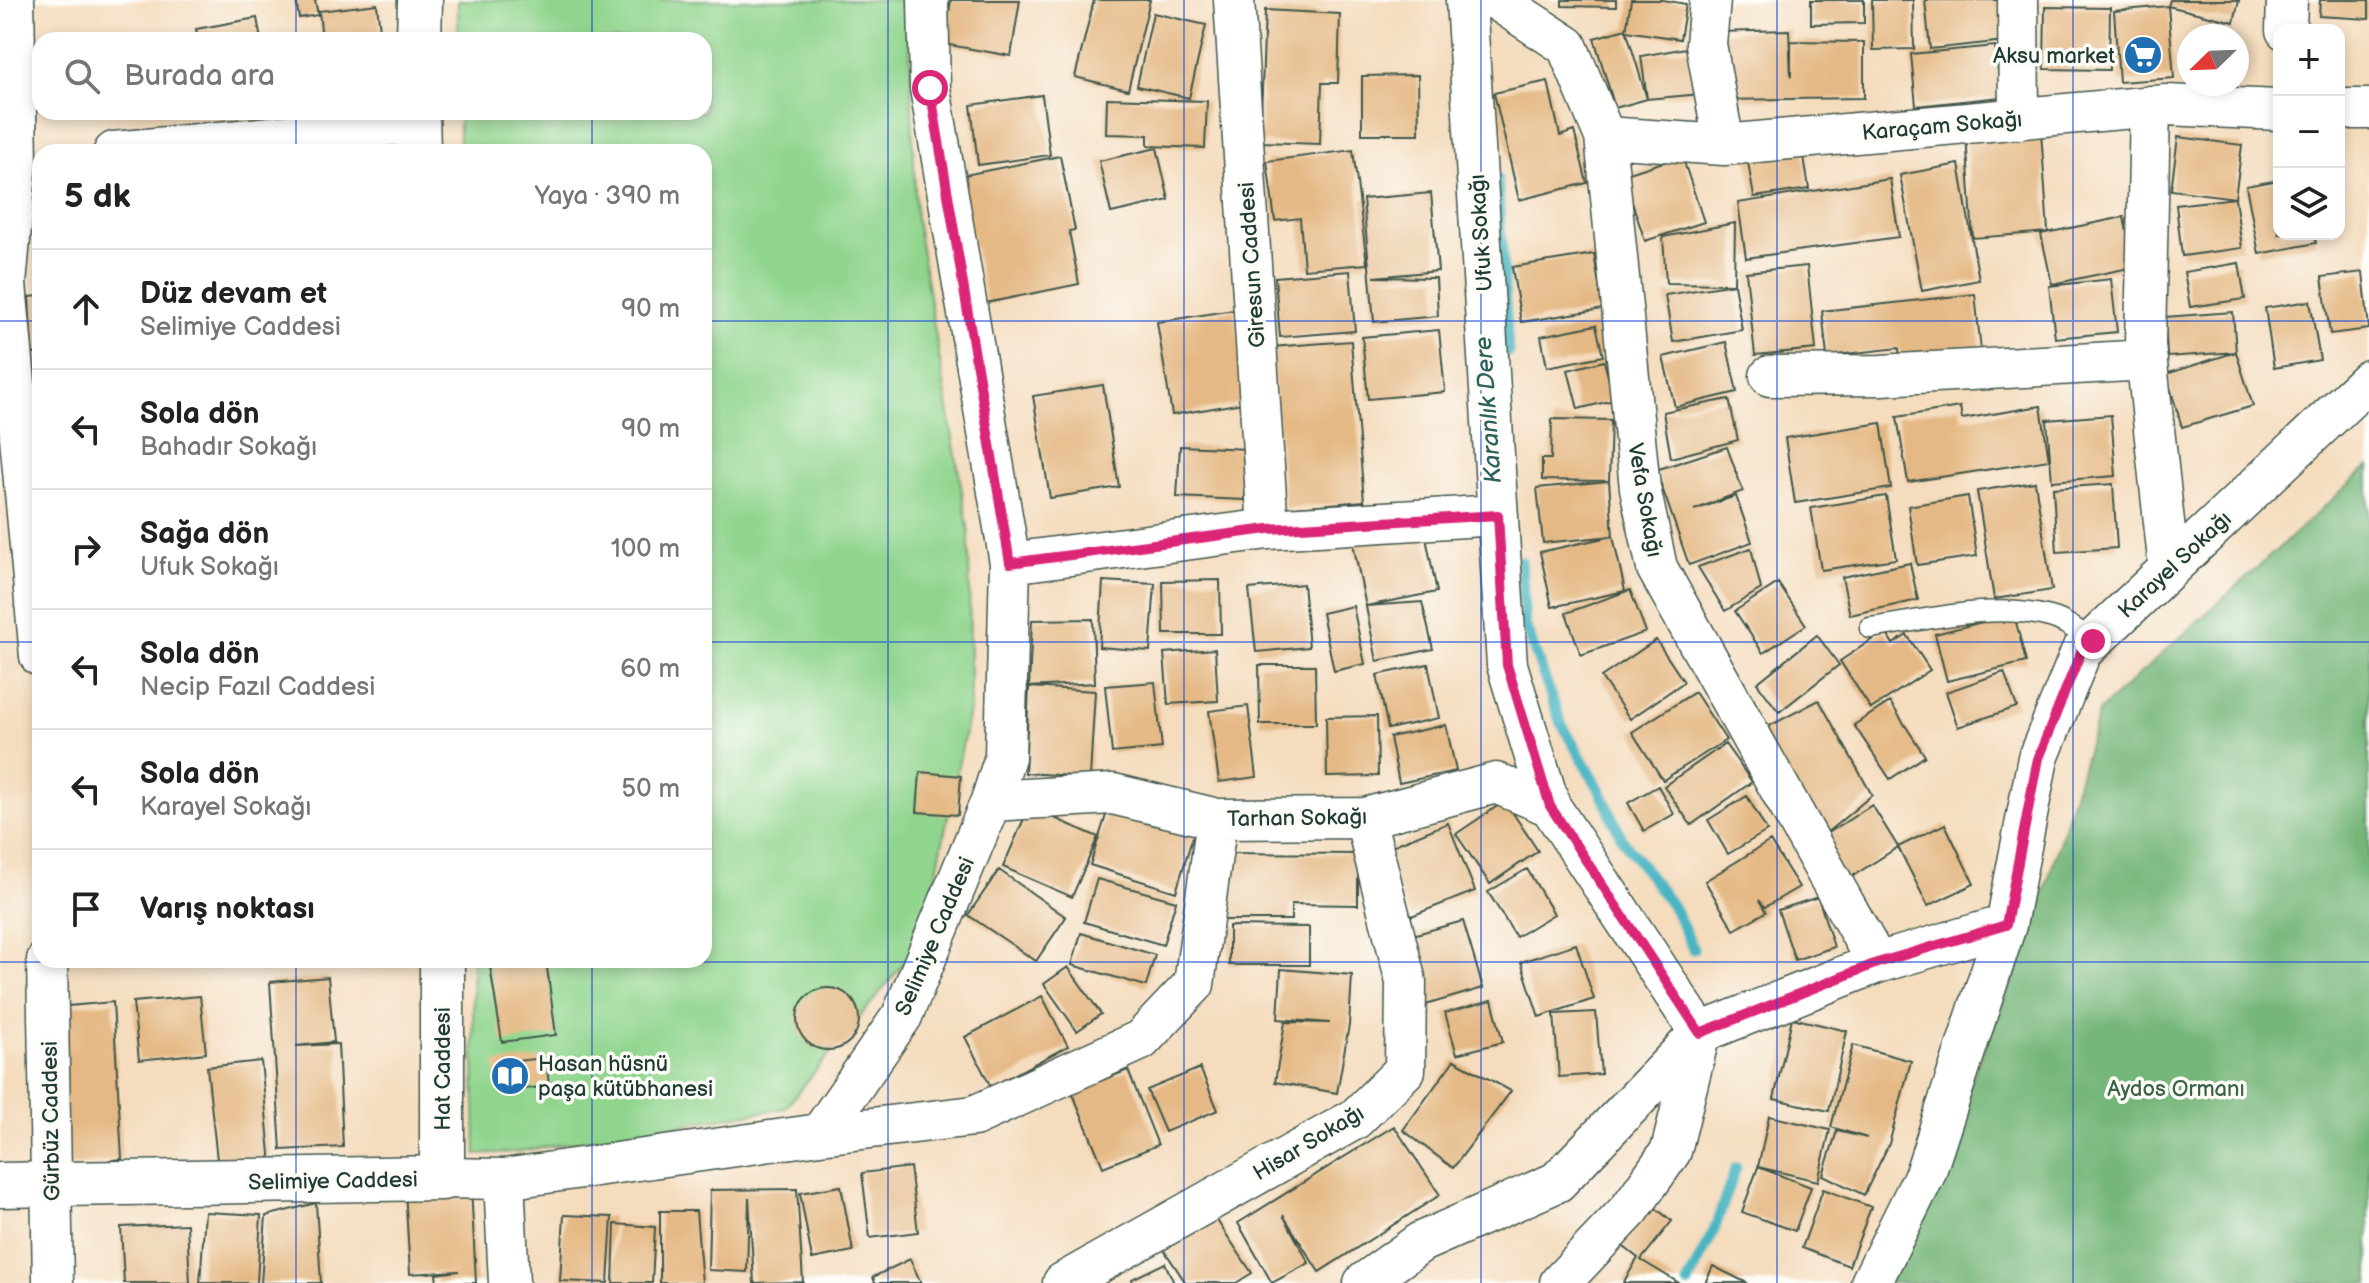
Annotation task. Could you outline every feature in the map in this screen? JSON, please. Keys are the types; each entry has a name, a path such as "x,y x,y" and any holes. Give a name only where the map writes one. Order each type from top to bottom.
{"street":[{"path":"14,0 28,160 3,284 32,495"},
{"path":"419,32 420,0"},
{"name":"Selimiye Caddesi","path":"0,1185 504,1179 820,1134 902,1016 991,801 1005,757 1010,563 930,88 928,0"},
{"name":"Giresun Caddesi","path":"1234,0 1268,529"},
{"name":"Ufuk Sokağı","path":"1466,0 1507,665 1550,806 1700,1033"},
{"path":"1710,0 1706,44 1724,145"},
{"path":"2018,0 2019,119"},
{"path":"2286,24 2287,0"},
{"name":"Vefa Sokağı","path":"1512,5 1567,46 1605,137 1640,488 1657,568 1877,963"},
{"path":"2150,106 2147,360 2169,569"},
{"name":"Karaçam Sokağı","path":"1605,137 1724,145 2150,106 2273,110"},
{"path":"2345,109 2369,109"},
{"path":"219,144 417,129"},
{"path":"1770,376 1881,375 2147,360"},
{"name":"Karayel Sokağı","path":"1871,1283 1925,1174 2006,925 2038,758 2081,652 2369,380"},
{"path":"1010,563 1268,529 1498,515"},
{"name":"Tarhan Sokağı","path":"991,801 1113,794 1217,819 1365,818 1496,783 1550,806"},
{"name":"Hisar Sokağı","path":"1063,1283 1355,1119 1405,1070 1406,982 1365,818"},
{"path":"820,1134 974,1116 1141,1040 1194,984 1217,819"},
{"path":"1364,1283 1421,1242 1557,1182 1700,1033 1877,963 2006,925"},
{"name":"Gürbüz Caddesi","path":"47,968 53,1283"},
{"name":"Hat Caddesi","path":"442,968 442,1178"},
{"path":"1560,1283 1630,1209 1671,1151 1700,1033"},
{"path":"504,1179 509,1283"}],"lane":[{"path":"1870,628 1996,611 2019,612 2065,622 2093,641"}],"green space":[{"path":"458,0 908,0 916,219 969,533 970,706 923,940 785,1108 515,1152 476,1154 472,968 712,968 712,144 459,144 459,120 712,120 712,32 458,32"},
{"name":"Aydos Ormanı","path":"2369,466 2369,1283 1887,1283 2031,936 2099,711"}],"building":[{"path":"296,0 315,0 318,15 299,18"},
{"path":"951,0 1020,0 1011,56 944,44"},
{"path":"1094,0 1150,0 1128,90 1075,77"},
{"path":"1562,0 1616,0 1616,7 1562,6"},
{"path":"1631,0 1686,4 1680,39 1626,31"},
{"path":"1811,0 1864,0 1864,23 1811,24"},
{"path":"1872,0 1913,0 1914,49 1873,50"},
{"path":"1925,0 2000,0 2005,41 1930,49"},
{"path":"2170,0 2239,0 2234,22 2168,6"},
{"path":"2320,0 2369,0 2369,19 2319,16"},
{"path":"377,4 380,32 321,32 319,11"},
{"path":"2168,6 2174,78 2119,82 2114,11"},
{"path":"2045,7 2110,8 2109,70 2044,69"},
{"path":"1265,10 1340,14 1338,83 1322,83 1320,144 1260,142"},
{"path":"1153,13 1206,25 1189,98 1137,86"},
{"path":"257,18 260,32 197,32 196,29"},
{"path":"1626,29 1647,99 1615,108 1594,38"},
{"path":"1789,30 1791,77 1791,41 1864,42 1864,98 1721,100 1718,32"},
{"path":"1995,46 2001,97 1916,106 1911,54"},
{"path":"1692,47 1701,94 1647,99 1641,56"},
{"path":"1418,75 1419,134 1362,134 1362,76"},
{"path":"1548,81 1560,136 1574,131 1587,183 1519,200 1494,93"},
{"path":"1042,95 1050,155 978,165 971,105"},
{"path":"1107,98 1207,101 1205,148 1148,146 1148,135 1106,134"},
{"path":"2041,131 2048,232 1973,238 1966,135"},
{"path":"2178,137 2242,145 2235,198 2171,190"},
{"path":"1802,143 1809,189 1754,197 1746,151"},
{"path":"1157,148 1169,200 1111,213 1099,161"},
{"path":"1353,150 1367,264 1304,269 1300,218 1275,221 1267,161"},
{"path":"1060,156 1075,230 1069,231 1079,284 986,303 960,176"},
{"path":"1682,156 1704,222 1645,241 1623,175"},
{"path":"1959,164 1979,280 1922,291 1900,175"},
{"path":"1890,179 1899,237 1746,258 1738,203"},
{"path":"2273,181 2273,240 2315,240 2316,243 2259,254 2246,186"},
{"path":"1431,193 1438,271 1374,277 1436,278 1438,316 1374,322 1363,199"},
{"path":"2235,198 2242,248 2182,256 2176,205"},
{"path":"2124,217 2134,267 2052,284 2041,234"},
{"path":"1735,223 1734,284 1666,283 1663,237"},
{"path":"1594,254 1603,309 1521,322 1512,267"},
{"path":"2239,263 2245,299 2190,307 2184,272"},
{"path":"1807,266 1816,349 1755,355 1746,272"},
{"path":"1350,271 1355,331 1280,337 1275,277"},
{"path":"2363,272 2369,329 2330,334 2322,277"},
{"path":"2111,279 2117,332 2055,338 2049,286"},
{"path":"1734,284 1742,330 1673,342 1665,295"},
{"path":"1975,294 1981,351 1900,359 1899,348 1827,356 1822,311"},
{"path":"29,297 32,297 32,354"},
{"path":"2310,301 2320,360 2274,368 2265,308"},
{"path":"1234,310 1249,402 1172,415 1157,322"},
{"path":"2233,312 2236,352 2167,357 2165,317"},
{"path":"1596,325 1603,356 1547,367 1541,336"},
{"path":"1439,330 1445,392 1368,399 1362,337"},
{"path":"1351,341 1364,501 1285,508 1271,347"},
{"path":"1726,342 1737,392 1675,407 1663,357"},
{"path":"2236,352 2253,406 2182,427 2166,374"},
{"path":"1604,361 1614,400 1578,409 1568,370"},
{"path":"1103,385 1119,487 1050,498 1033,396"},
{"path":"1729,399 1738,440 1671,458 1663,412"},
{"path":"2041,406 2049,460 1908,482 1897,417 1960,407 1962,419"},
{"path":"2111,415 2116,476 2052,481 2047,420"},
{"path":"1552,419 1611,420 1609,481 1542,480 1542,459 1551,459"},
{"path":"1881,423 1891,488 1795,503 1785,438"},
{"path":"1180,446 1248,449 1245,500 1177,497"},
{"path":"1727,447 1743,491 1694,510 1736,496 1752,542 1689,565 1656,470"},
{"path":"1609,481 1613,536 1543,543 1537,488"},
{"path":"2035,482 2052,590 1994,599 1977,491"},
{"path":"2113,484 2117,548 2057,552 2053,488"},
{"path":"1886,496 1896,559 1821,570 1811,508"},
{"path":"1968,496 1977,556 1917,565 1908,506"},
{"path":"1424,528 1437,592 1366,606 1422,602 1433,649 1377,661 1353,543"},
{"path":"1613,536 1625,591 1552,607 1540,552"},
{"path":"1751,548 1761,589 1725,611 1698,567"},
{"path":"1910,563 1918,600 1850,615 1842,577"},
{"path":"1220,580 1221,634 1164,634 1163,581"},
{"path":"1103,581 1155,584 1150,651 1099,647"},
{"path":"1778,583 1806,625 1763,653 1735,611"},
{"path":"1303,584 1309,647 1256,652 1249,589"},
{"path":"1630,590 1646,632 1581,655 1566,613"},
{"path":"1353,606 1365,664 1334,671 1322,613"},
{"path":"2014,614 2026,662 1947,681 1935,634"},
{"path":"1093,619 1095,683 1029,687 1032,620"},
{"path":"1885,631 1893,644 1907,635 1930,670 1871,709 1840,661"},
{"path":"1817,635 1839,665 1779,712 1757,683"},
{"path":"1656,640 1684,682 1630,719 1601,677"},
{"path":"1215,649 1218,701 1168,704 1164,653"},
{"path":"1428,664 1439,718 1388,729 1377,675"},
{"path":"1259,665 1315,665 1316,724 1260,724"},
{"path":"2004,672 2017,707 1958,727 1946,692"},
{"path":"1155,682 1162,748 1112,753 1105,686"},
{"path":"1029,687 1095,691 1090,777 1025,773"},
{"path":"1695,692 1726,740 1663,780 1632,732"},
{"path":"1819,700 1872,795 1819,839 1758,732"},
{"path":"1890,702 1925,756 1890,779 1854,725"},
{"path":"1248,706 1257,777 1219,782 1209,711"},
{"path":"1377,716 1378,776 1327,777 1326,717"},
{"path":"1446,725 1456,771 1399,783 1390,737"},
{"path":"1725,744 1752,782 1691,825 1664,786"},
{"path":"920,772 961,776 958,815 917,812"},
{"path":"1658,786 1674,814 1644,831 1628,803"},
{"path":"1747,796 1767,831 1728,854 1708,820"},
{"path":"1505,801 1538,851 1490,884 1456,834"},
{"path":"1872,805 1898,847 1845,881 1819,839"},
{"path":"1109,806 1194,832 1176,892 1090,865"},
{"path":"1029,807 1098,837 1072,897 1003,867"},
{"path":"1448,823 1475,891 1409,917 1382,850"},
{"path":"1945,824 1974,884 1928,906 1898,847"},
{"path":"1770,841 1799,887 1765,907 1759,900 1766,912 1734,930 1705,881"},
{"path":"1223,853 1358,854 1358,905 1291,904 1291,920 1222,920"},
{"path":"1527,869 1554,914 1516,937 1488,892"},
{"path":"999,870 1066,917 1036,961 968,915"},
{"path":"1097,879 1176,901 1163,945 1084,922"},
{"path":"1818,897 1834,947 1795,960 1778,910"},
{"path":"1463,921 1483,988 1422,1006 1402,938"},
{"path":"1229,926 1309,927 1309,965 1229,965"},
{"path":"1081,933 1155,955 1146,986 1072,965"},
{"path":"1576,944 1594,999 1539,1017 1521,962"},
{"path":"1068,967 1101,1014 1077,1031 1044,984"},
{"path":"490,968 547,968 556,1035 502,1042"},
{"path":"1281,969 1352,975 1349,1025 1337,1093 1275,1082 1285,1022 1330,1023 1278,1019"},
{"path":"328,977 334,1042 296,1046 338,1044 343,1147 281,1150 270,982"},
{"path":"822,988 834,988 850,997 857,1007 857,1031 850,1041 834,1050 822,1050 802,1036 797,1025 797,1013 811,993"},
{"path":"200,996 206,1053 139,1060 133,1002"},
{"path":"1042,996 1068,1046 991,1087 965,1037"},
{"path":"1492,1000 1503,1042 1457,1054 1445,1013"},
{"path":"113,1002 122,1159 66,1166 57,1007"},
{"path":"1596,1012 1601,1074 1559,1077 1554,1014"},
{"path":"1792,1018 1847,1031 1829,1111 1774,1099"},
{"path":"1853,1045 1911,1061 1889,1144 1864,1195 1823,1175 1837,1131 1867,1138 1831,1127"},
{"path":"546,1058 549,1086 498,1092 495,1063"},
{"path":"1454,1060 1511,1091 1453,1168 1403,1130"},
{"path":"261,1061 271,1164 218,1169 207,1067"},
{"path":"1200,1068 1218,1110 1165,1132 1147,1090"},
{"path":"1128,1070 1158,1145 1103,1167 1072,1092"},
{"path":"1769,1116 1830,1130 1818,1181 1758,1167"},
{"path":"1394,1126 1440,1195 1319,1272 1283,1215 1309,1263 1272,1283 1238,1223"},
{"path":"910,1167 918,1232 870,1238 862,1173"},
{"path":"1758,1167 1811,1187 1795,1231 1742,1212"},
{"path":"471,1185 476,1283 437,1283 436,1274 459,1271 410,1274 405,1189"},
{"path":"841,1186 853,1251 812,1259 800,1193"},
{"path":"797,1189 803,1282 754,1283 749,1198 747,1272 708,1270 710,1190"},
{"path":"1823,1189 1871,1207 1849,1266 1802,1248"},
{"path":"1646,1201 1672,1221 1641,1260 1679,1283 1623,1283 1638,1258 1615,1240"},
{"path":"316,1203 321,1283 261,1283 266,1216"},
{"path":"660,1211 696,1211 702,1283 660,1283"},
{"path":"205,1212 261,1215 257,1283 200,1283"},
{"path":"1212,1213 1252,1273 1236,1283 1186,1283 1162,1247"},
{"path":"564,1215 612,1217 608,1283 560,1281"},
{"path":"187,1224 190,1283 124,1283 121,1227"},
{"path":"615,1224 655,1227 652,1283 613,1283"},
{"path":"910,1259 921,1283 875,1283 873,1277"},
{"path":"1165,1263 1174,1283 1133,1283 1132,1279"},
{"path":"1713,1266 1747,1283 1705,1283"}],"waterway":[{"name":"Karanlık Dere","path":"1497,178 1508,352"},
{"name":"Karanlık Dere","path":"1521,561 1525,625 1561,723 1600,790 1622,839 1675,910 1693,949"},
{"name":"Karanlık Dere","path":"1688,1283 1714,1230 1736,1168"}],"place":[{"name":"Aksu market","path":"2143,55"},
{"name":"Hasan hüsnü paşa kütübhanesi","path":"510,1076"}],"route":[{"path":"930,88 1010,563 1268,529 1498,515 1507,665 1550,806 1700,1033 1877,963 2006,925 2038,758 2081,652 2093,641"}]}
